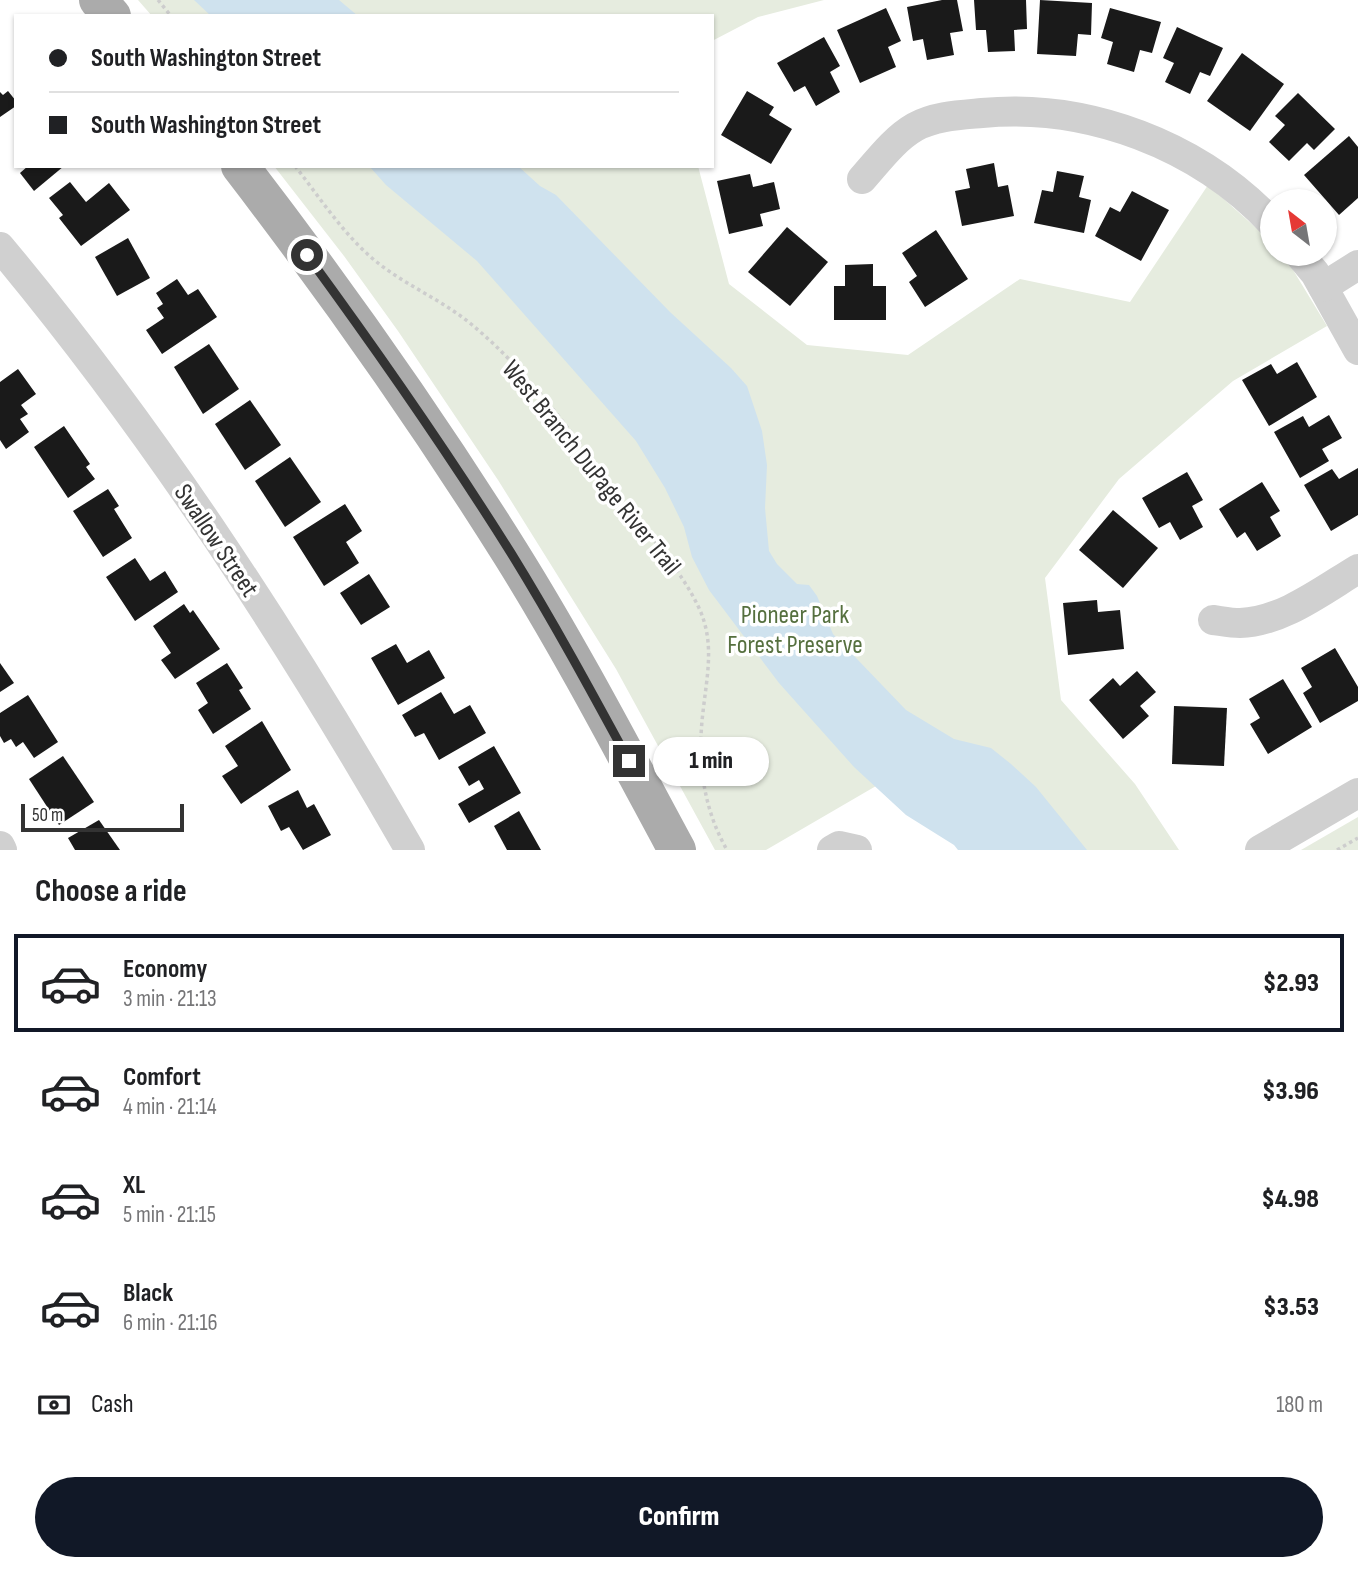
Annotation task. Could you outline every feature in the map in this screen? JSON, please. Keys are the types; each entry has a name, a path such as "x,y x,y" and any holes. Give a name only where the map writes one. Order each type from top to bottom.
{"main road":[{"path":"98,0 110,14"},
{"path":"241,168 344,305 432,430 512,555 580,670 677,850"}],"street":[{"path":"862,179 897,141 912,128 927,121 954,115 1002,111 1057,114 1128,131 1168,147 1225,181 1260,212"},
{"name":"Swallow Street","path":"0,247 120,399 218,540 352,748 410,850"},
{"path":"1323,287 1358,265"},
{"path":"1308,266 1323,287 1358,350"},
{"path":"1213,620 1240,623 1261,620 1283,611 1358,569"},
{"path":"1260,850 1358,793"},
{"path":"832,850 839,846 857,850"}],"path":[{"path":"158,0 169,14"},
{"name":"West Branch DuPage River Trail","path":"297,168 356,244 378,264 471,324 522,374 553,410 681,578 699,609 710,644 709,676 700,743 702,775 707,805 727,850"},
{"path":"1337,850 1358,838"}],"green space":[{"path":"138,0 824,0 758,17 714,40 714,14 150,14"},
{"name":"Pioneer Park Forest Preserve","path":"276,168 699,168 729,284 807,345 908,355 1020,279 1130,302 1208,185 1260,231 1260,266 1291,266 1327,326 1233,381 1119,479 1045,578 1061,700 1135,784 1179,850 1014,850 944,765 876,786 766,850 715,850 616,669 498,480 398,331"},
{"path":"1358,817 1358,850 1301,850"}],"water":[{"path":"194,0 339,0 356,14 209,14"},
{"path":"371,168 520,168 540,186 556,195 670,312 747,386 762,431 767,465 765,508 769,551 777,564 797,584 809,585 817,596 833,634 906,710 954,739 991,748 1011,764 1036,787 1087,850 958,850 906,815 854,767 779,683 709,590 692,557 684,527 665,488 636,441 477,261 386,185"}],"building":[{"path":"957,0 963,31 950,33 954,55 927,60 923,39 913,41 907,7"},
{"path":"974,0 1026,0 1027,29 1014,30 1015,51 988,52 986,30 976,30"},
{"path":"1040,0 1092,3 1091,35 1078,34 1076,56 1037,54"},
{"path":"886,8 901,41 888,47 896,67 860,83 837,30"},
{"path":"1110,8 1161,22 1152,53 1140,50 1134,72 1107,64 1113,42 1101,38"},
{"path":"1177,27 1223,48 1210,76 1200,72 1190,94 1165,82 1174,63 1163,58"},
{"path":"824,37 840,66 830,72 840,92 816,106 805,86 794,92 777,63"},
{"path":"1242,53 1284,84 1250,131 1207,101"},
{"path":"8,91 14,98 14,107 0,117 0,92 3,95"},
{"path":"747,91 774,107 769,115 792,129 771,164 721,135"},
{"path":"1298,93 1335,129 1314,150 1307,143 1289,161 1269,142 1285,125 1275,116"},
{"path":"1349,136 1358,147 1358,198 1339,215 1337,189 1316,189 1304,175"},
{"path":"994,163 998,187 1008,185 1014,216 962,226 955,191 970,188 966,169"},
{"path":"26,168 62,168 34,191 20,173"},
{"path":"1057,171 1084,176 1079,197 1091,200 1084,233 1034,223 1042,190 1053,192"},
{"path":"750,174 753,187 774,182 780,209 760,214 763,226 729,234 717,181"},
{"path":"70,182 86,202 109,183 130,210 81,246 59,218 63,215 49,198"},
{"path":"1132,191 1169,210 1141,261 1095,236 1110,207 1120,212"},
{"path":"787,227 828,262 790,306 748,272"},
{"path":"936,230 968,279 925,307 909,282 917,276 902,253"},
{"path":"128,238 150,278 117,296 95,257"},
{"path":"873,264 873,286 886,286 886,320 834,320 834,286 845,286 845,265"},
{"path":"177,279 188,295 198,289 217,317 162,354 146,330 164,318 157,308 163,304 156,293"},
{"path":"209,344 239,389 203,414 174,367"},
{"path":"1297,362 1317,397 1269,426 1242,380 1271,364 1277,374"},
{"path":"18,369 36,394 21,405 28,414 20,419 29,432 6,449 0,440 0,382"},
{"path":"250,400 281,445 245,470 215,424"},
{"path":"1329,415 1342,438 1322,449 1329,461 1300,478 1274,432 1303,416 1309,427"},
{"path":"64,426 90,464 86,467 95,479 68,498 34,447"},
{"path":"290,457 321,502 285,527 255,481"},
{"path":"1358,468 1358,515 1331,531 1304,485 1332,469 1339,479"},
{"path":"1187,472 1203,500 1192,506 1203,527 1180,540 1170,522 1159,528 1142,498"},
{"path":"1262,482 1280,511 1270,517 1281,536 1257,551 1245,532 1237,538 1219,509"},
{"path":"108,489 119,506 114,509 132,538 103,557 73,511"},
{"path":"345,504 362,531 346,542 359,563 324,586 293,537"},
{"path":"1113,510 1158,548 1123,588 1079,550"},
{"path":"135,558 150,581 165,571 178,592 135,621 106,577"},
{"path":"369,574 390,607 361,625 340,593"},
{"path":"1097,600 1098,612 1120,610 1124,649 1068,655 1063,603"},
{"path":"184,604 190,613 193,610 220,649 175,679 161,660 171,653 153,626"},
{"path":"396,644 407,663 429,650 445,678 398,705 371,658"},
{"path":"1335,648 1358,687 1358,701 1320,723 1303,693 1312,687 1301,668"},
{"path":"0,663 14,683 0,692"},
{"path":"227,663 243,688 239,690 251,709 213,734 198,710 208,703 196,683"},
{"path":"1137,671 1156,692 1140,706 1149,716 1123,739 1089,700 1113,678 1120,686"},
{"path":"1283,679 1312,727 1268,754 1250,724 1260,718 1249,699"},
{"path":"441,692 454,714 470,705 486,733 439,760 424,733 415,737 402,715"},
{"path":"28,695 58,742 34,758 23,742 16,747 11,739 4,743 0,736 0,713"},
{"path":"1174,706 1227,708 1224,766 1172,764"},
{"path":"262,721 291,770 241,804 222,776 238,766 225,746"},
{"path":"494,746 521,793 469,823 458,804 484,789 479,780 469,786 458,767"},
{"path":"63,756 94,802 59,825 29,779"},
{"path":"298,790 307,808 314,804 331,835 303,850 289,827 281,831 268,806"},
{"path":"519,811 541,850 507,850 494,826"},
{"path":"99,820 120,850 75,850 68,838"}],"route":[{"path":"307,255 432,430 512,555 580,670 629,761"}]}
